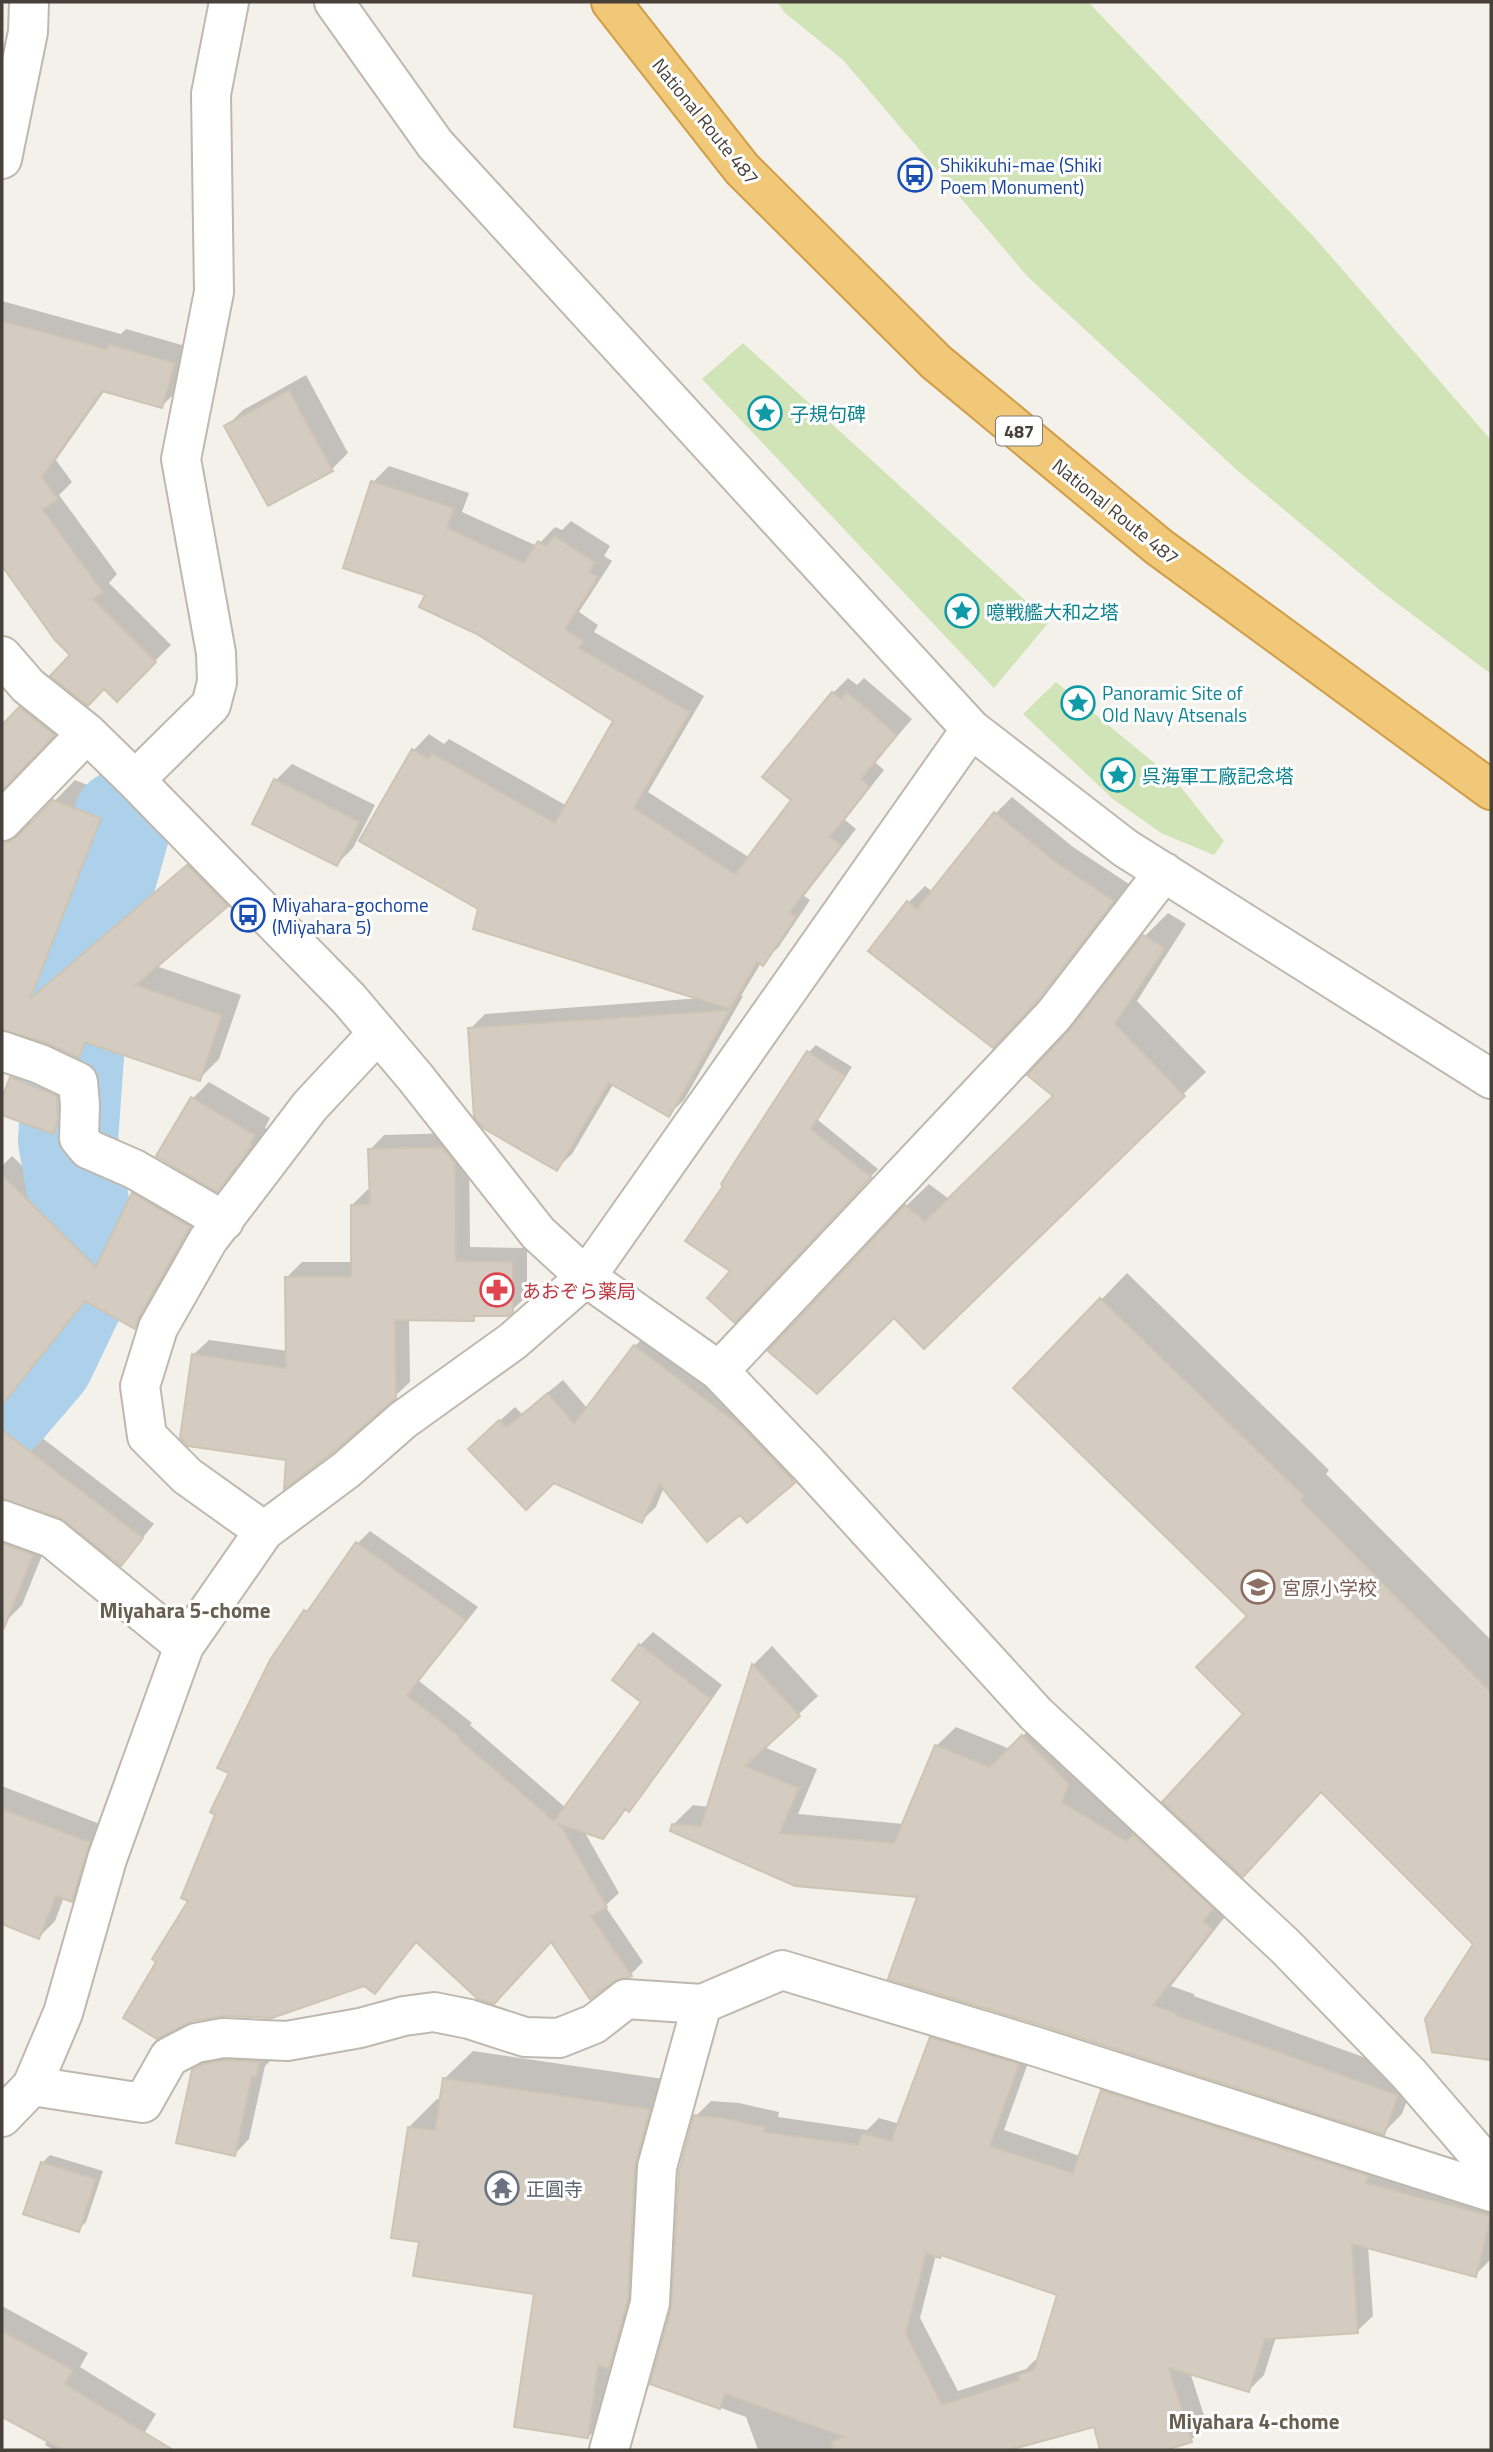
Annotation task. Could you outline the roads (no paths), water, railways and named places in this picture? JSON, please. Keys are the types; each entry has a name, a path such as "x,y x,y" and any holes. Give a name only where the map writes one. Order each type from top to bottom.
{"highway":[{"name":"National Route 487","path":"611,2 742,169 936,362 1159,547 1491,790"}],"street":[{"path":"2,159 28,32 29,2"},
{"path":"135,780 211,705 217,682 214,640 181,459 214,292 211,94 229,2"},
{"path":"334,2 435,144 971,729 1125,848 1491,1079"},
{"path":"2,656 28,686 87,733 135,780 349,999 538,1233 586,1277 719,1371 808,1464 1036,1714 1286,1947 1409,2074 1491,2169"},
{"path":"2,2117 33,2086 63,2013 107,1859 184,1646 264,1531 346,1470 403,1420 513,1341 586,1277 971,729"},
{"path":"2,821 87,733"},
{"path":"719,1371 1054,1015 1164,872"},
{"path":"264,1531 187,1476 147,1436 139,1385 158,1328 208,1240 310,1106 378,1033"},
{"path":"2,1051 40,1064 78,1082 79,1138 88,1149 134,1169 224,1221"},
{"path":"2,1520 52,1538 184,1646"},
{"path":"33,2086 143,2104 169,2057 196,2043 223,2038 287,2041 360,2028 404,2015 434,2012 469,2019 525,2037 559,2038 594,2024 626,1999 702,2004 782,1970 1034,2046 1491,2192"},
{"path":"610,2450 650,2303 657,2167 702,2004"}],"waterway":[{"path":"2,1410 44,1361 90,1265 68,1140 80,972 123,819"}],"place":[{"name":"Shikikuhi-mae (Shiki Poem Monument)","path":"915,175"},
{"name":"子規句碑","path":"765,413"},
{"name":"噫戦艦大和之塔","path":"962,611"},
{"name":"Panoramic Site of Old Navy Atsenals","path":"1078,703"},
{"name":"呉海軍工廠記念塔","path":"1118,775"},
{"name":"Miyahara-gochome (Miyahara 5)","path":"248,915"},
{"name":"あおぞら薬局","path":"497,1290"},
{"name":"宮原小学校","path":"1258,1587"},
{"name":"正圓寺","path":"502,2188"}],"district":[{"name":"Miyahara 5-chome","path":"185,1610"},
{"name":"Miyahara 4-chome","path":"1254,2421"}]}
